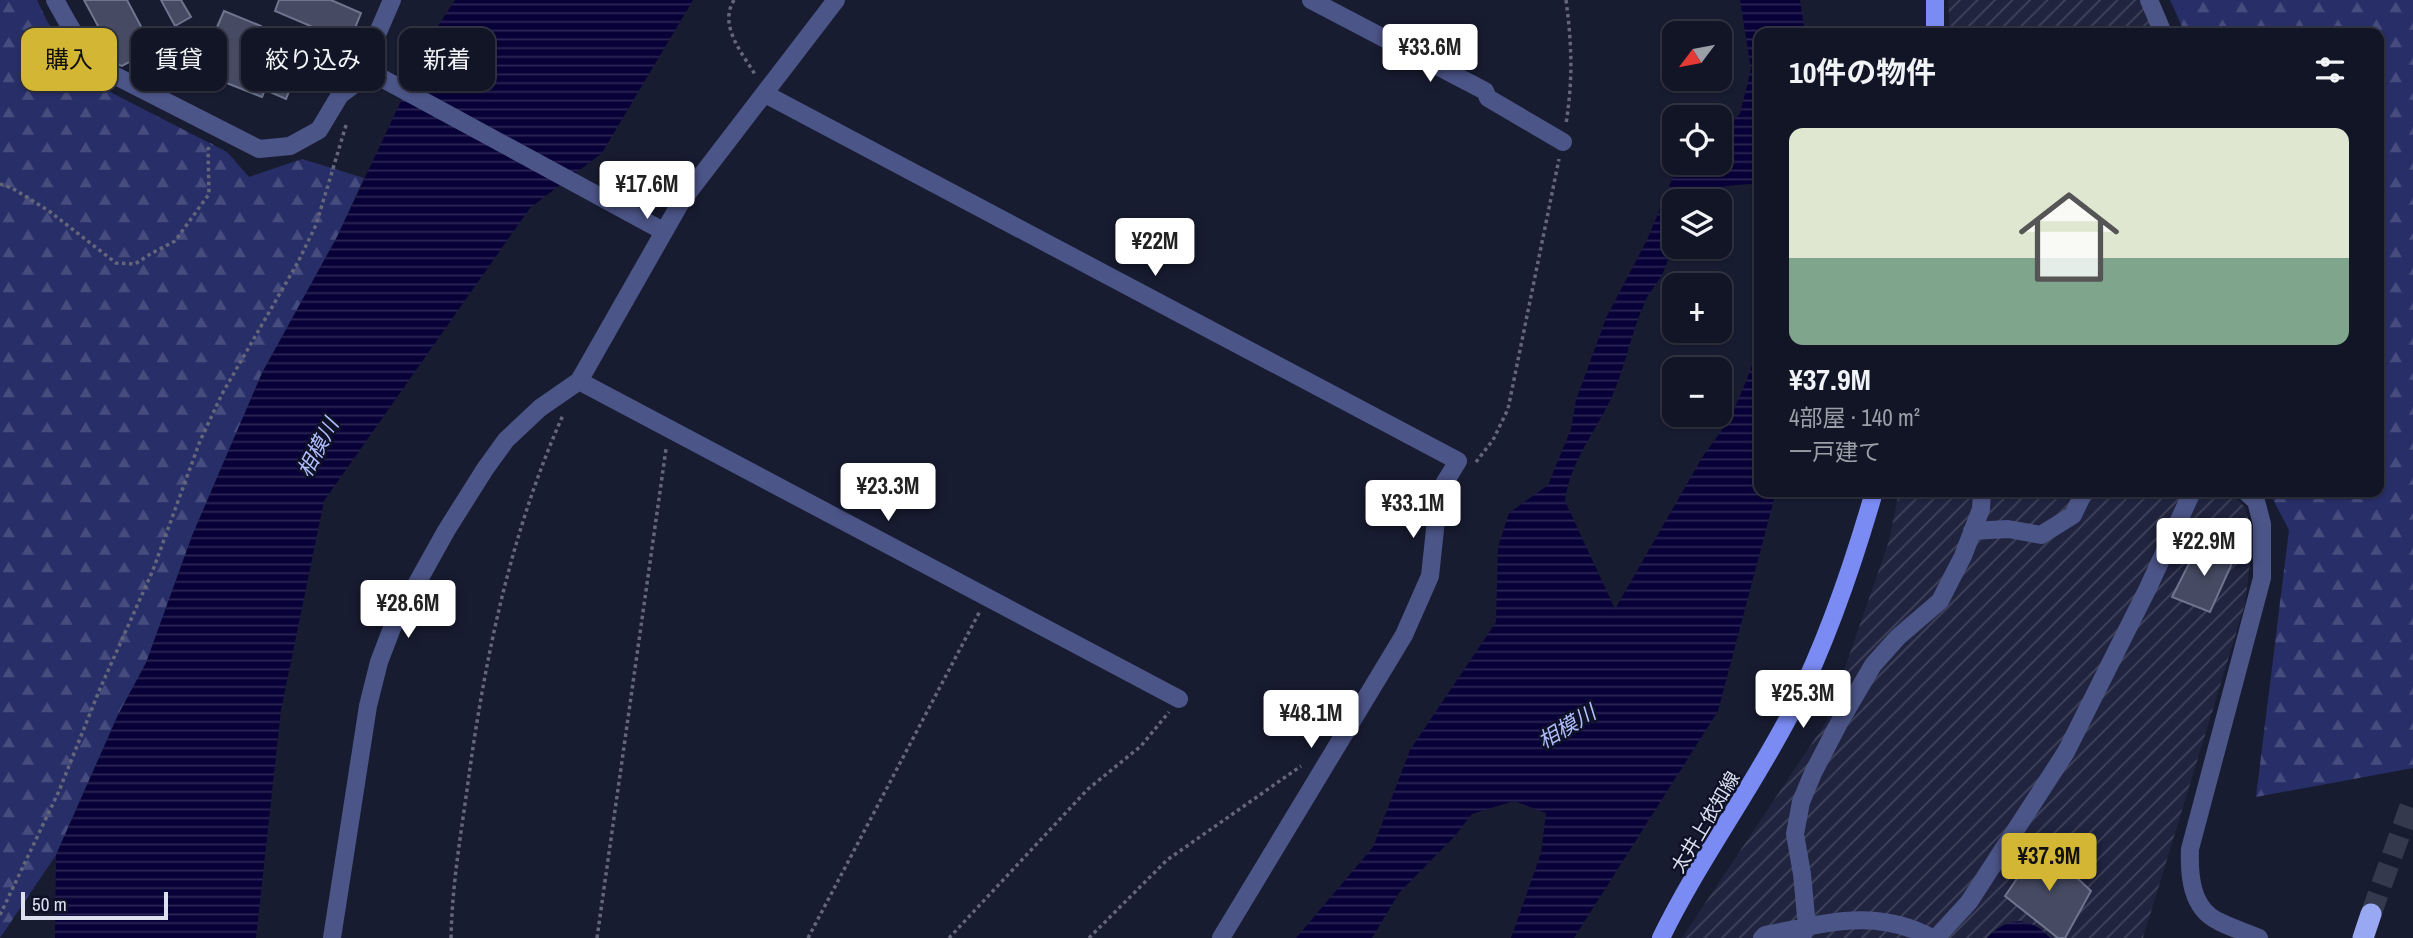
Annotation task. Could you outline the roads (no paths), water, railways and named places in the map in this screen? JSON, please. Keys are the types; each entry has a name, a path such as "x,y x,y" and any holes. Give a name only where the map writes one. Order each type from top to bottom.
{"highway":[{"path":"2363,938 2371,914"}],"main road":[{"path":"1935,0 1936,28"},
{"name":"太井上依知線","path":"1661,938 1757,775 1794,706 1828,630 1872,497"}],"street":[{"path":"55,0 82,48 106,71 259,149 290,146 319,130 345,91"},
{"path":"381,28 392,0"},
{"path":"332,938 368,706 379,662 392,628 485,468 506,440 540,408 579,381 663,231 696,181 836,0"},
{"path":"1311,0 1485,91 1488,99 1563,142"},
{"path":"2149,0 2161,28"},
{"path":"385,85 663,231"},
{"path":"765,94 1458,461 1439,492 1430,576 1404,635 1221,938"},
{"path":"579,381 1179,699"},
{"path":"1804,933 1802,874 1795,834 1805,792 1839,723 1873,665 1898,637 1940,601 1981,509 1982,497"},
{"path":"1972,531 2008,529 2041,534 2073,515 2082,497"},
{"path":"1762,938 1765,935 1804,933 1840,920 1889,921 1934,938 1969,902 2066,752 2148,588 2190,497"},
{"path":"2252,497 2256,501 2262,524 2262,578 2190,849 2189,877 2196,900 2215,920 2259,938"}],"water":[{"name":"相模川","path":"455,0 693,0 602,153 530,208 324,501 281,710 256,938 55,938 56,855 118,715 146,663 192,536 262,373 337,237 406,91 495,91 495,28 437,28"},
{"path":"1740,0 1800,0 1804,28 1754,28 1754,184 1715,189 1668,189 1675,175 1732,175 1732,121 1740,114 1751,69"},
{"name":"相模川","path":"1662,204 1662,259 1668,259 1645,302 1607,408 1572,472 1565,501 1615,609 1703,456 1724,427 1732,427 1732,414 1754,359 1754,497 1775,497 1718,711 1574,938 1511,938 1541,853 1546,813 1514,801 1472,814 1454,837 1399,893 1372,938 1296,938 1373,847 1410,750 1496,622 1498,547 1509,513 1548,485 1571,429 1576,400 1606,318 1647,240"},
{"path":"2019,921 2036,926 2050,938 1987,938 2002,926"}],"tunnel":[{"path":"2371,914 2413,798"}]}
